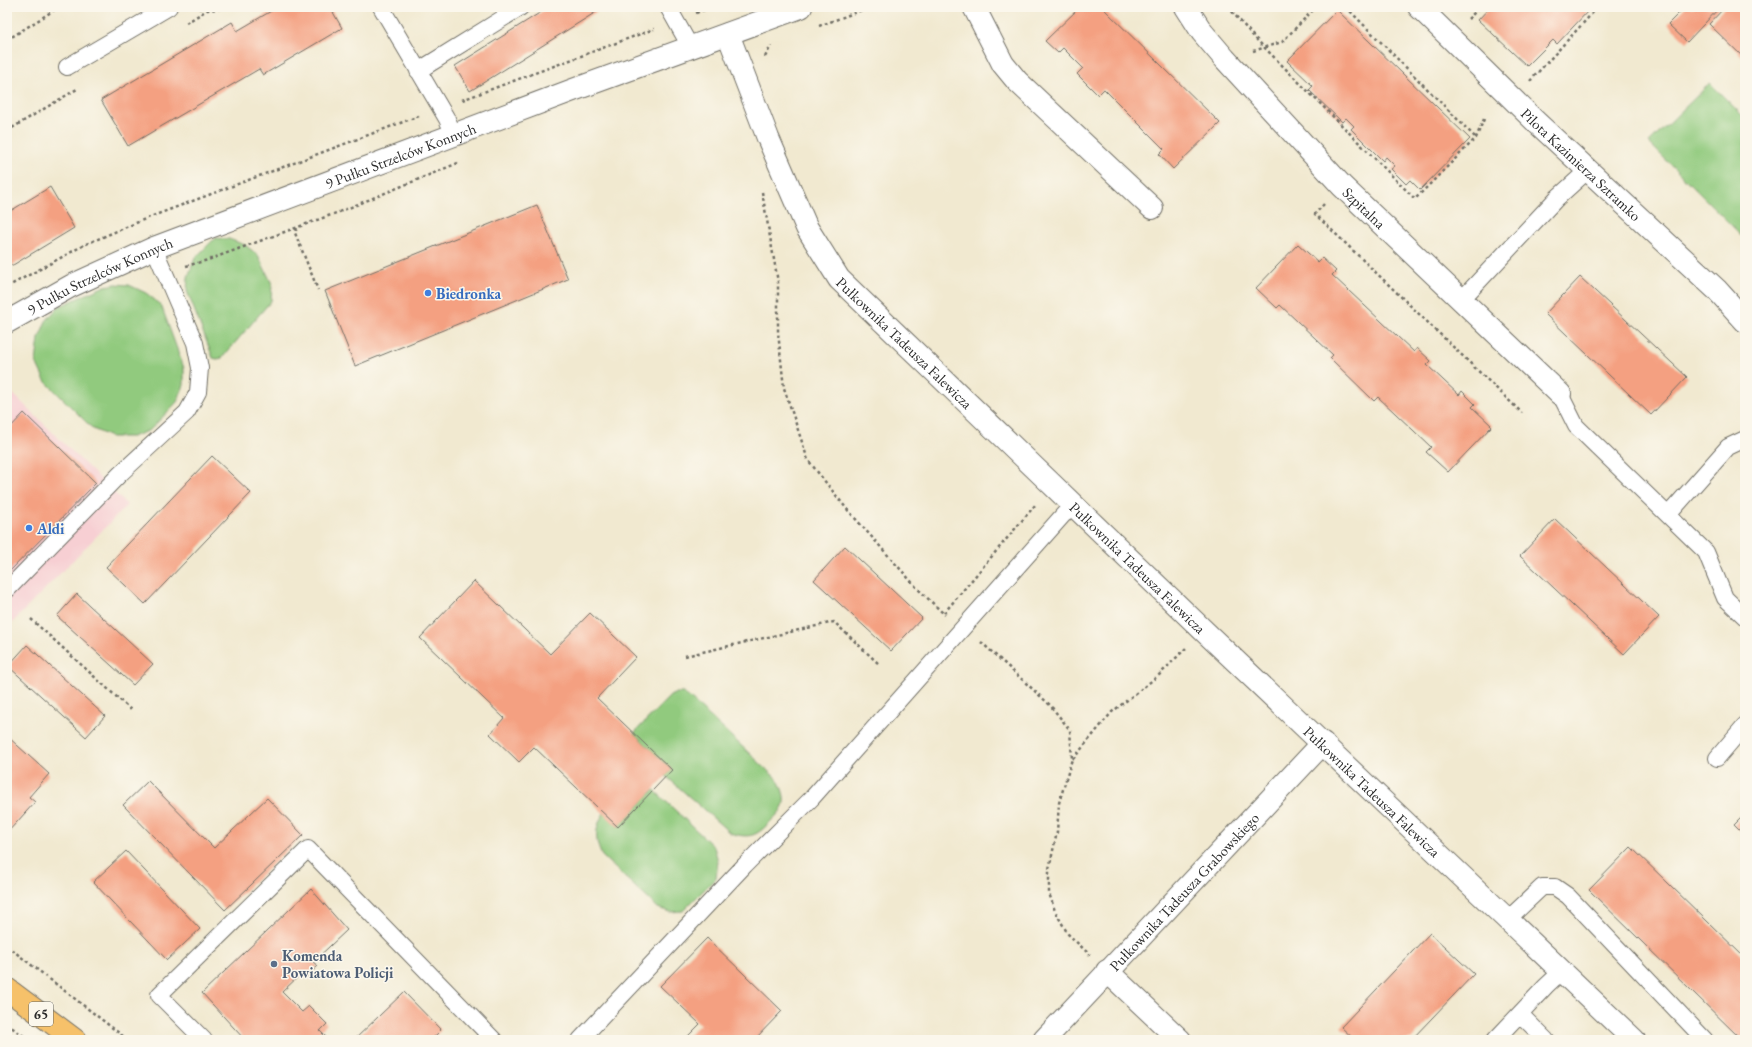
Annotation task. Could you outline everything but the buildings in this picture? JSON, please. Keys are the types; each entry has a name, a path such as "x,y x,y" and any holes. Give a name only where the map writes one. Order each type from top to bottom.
{"main road":[{"name":"65","path":"7,989 75,1040"}],"street":[{"name":"9 Pułku Strzelców Konnych","path":"7,322 71,286 154,248 573,90 801,7"},
{"path":"974,7 1003,64 1017,81 1152,208"},
{"name":"Szpitalna","path":"1186,7 1202,32 1342,186 1560,394"},
{"name":"Pilota Kazimierza Sztramko","path":"1419,7 1588,170 1717,290 1745,321"},
{"name":"Pułkownika Tadeusza Falewicza","path":"728,34 768,138 807,228 839,279 1204,631 1634,1040"},
{"name":"Pułkownika Tadeusza Grabowskiego","path":"1044,1040 1323,743"},
{"path":"1108,971 1180,1040"}],"lane":[{"path":"67,67 169,7"},
{"path":"381,7 440,108 454,136"},
{"path":"418,71 521,7"},
{"path":"672,14 691,48"},
{"path":"1462,299 1553,202 1588,170"},
{"path":"7,590 121,472 187,412 198,392 200,368 195,343 154,248"},
{"path":"1560,394 1576,426 1706,552 1725,598 1745,617"},
{"path":"1668,515 1728,448 1745,439"},
{"path":"580,1040 657,949 961,629 1072,504"},
{"path":"1717,758 1745,725"},
{"path":"204,1040 159,994 308,849 494,1040"},
{"path":"1508,920 1522,904 1542,887 1555,887 1568,896 1705,1040"},
{"path":"1496,1040 1562,971"},
{"path":"1520,1014 1546,1040"}],"path":[{"path":"7,40 60,7"},
{"path":"199,7 203,13"},
{"path":"7,287 86,244 150,217 440,108 672,14 712,7"},
{"path":"1228,7 1264,47 1415,199 1476,138 1484,119"},
{"path":"1225,58 1282,42 1316,7"},
{"path":"1346,7 1476,138"},
{"path":"1529,82 1598,7"},
{"path":"318,290 295,233 297,227 339,212 462,161"},
{"path":"1342,186 1315,214 1522,413"},
{"path":"763,187 762,192 778,282 778,332 784,388 808,460 846,508 917,588 961,629 984,643 1050,705 1070,730 1072,759 1059,803 1057,832 1049,869 1049,892 1055,911 1068,934 1108,971"},
{"path":"938,619 1037,503"},
{"path":"31,619 131,710"},
{"path":"685,656 834,622 878,664"},
{"path":"1072,759 1112,712 1159,675 1204,631"},
{"path":"7,946 128,1040"},
{"path":"7,1024 29,1040"}],"shaded area":[{"path":"7,388 127,505 7,628"}],"green space":[{"path":"1710,83 1745,118 1745,239 1649,143"},
{"path":"215,238 229,239 245,245 258,255 272,284 271,301 222,358 217,359 213,358 187,291 188,277 195,258"},
{"path":"116,284 129,285 146,293 161,305 184,368 184,385 177,402 150,430 132,437 111,437 93,429 45,381 36,362 39,338 46,321 58,307 105,286"},
{"path":"676,693 683,693 690,698 778,780 783,793 784,803 780,812 762,830 748,836 730,833 666,776 672,770 634,733 670,696"},
{"path":"654,790 714,847 718,861 716,878 683,911 670,912 658,908 602,856 598,845 597,829 604,813 618,827"}],"place":[{"name":"Biedronka","path":"428,293"},
{"name":"Aldi","path":"29,528"},
{"name":"Komenda Powiatowa Policji","path":"274,964"}]}
